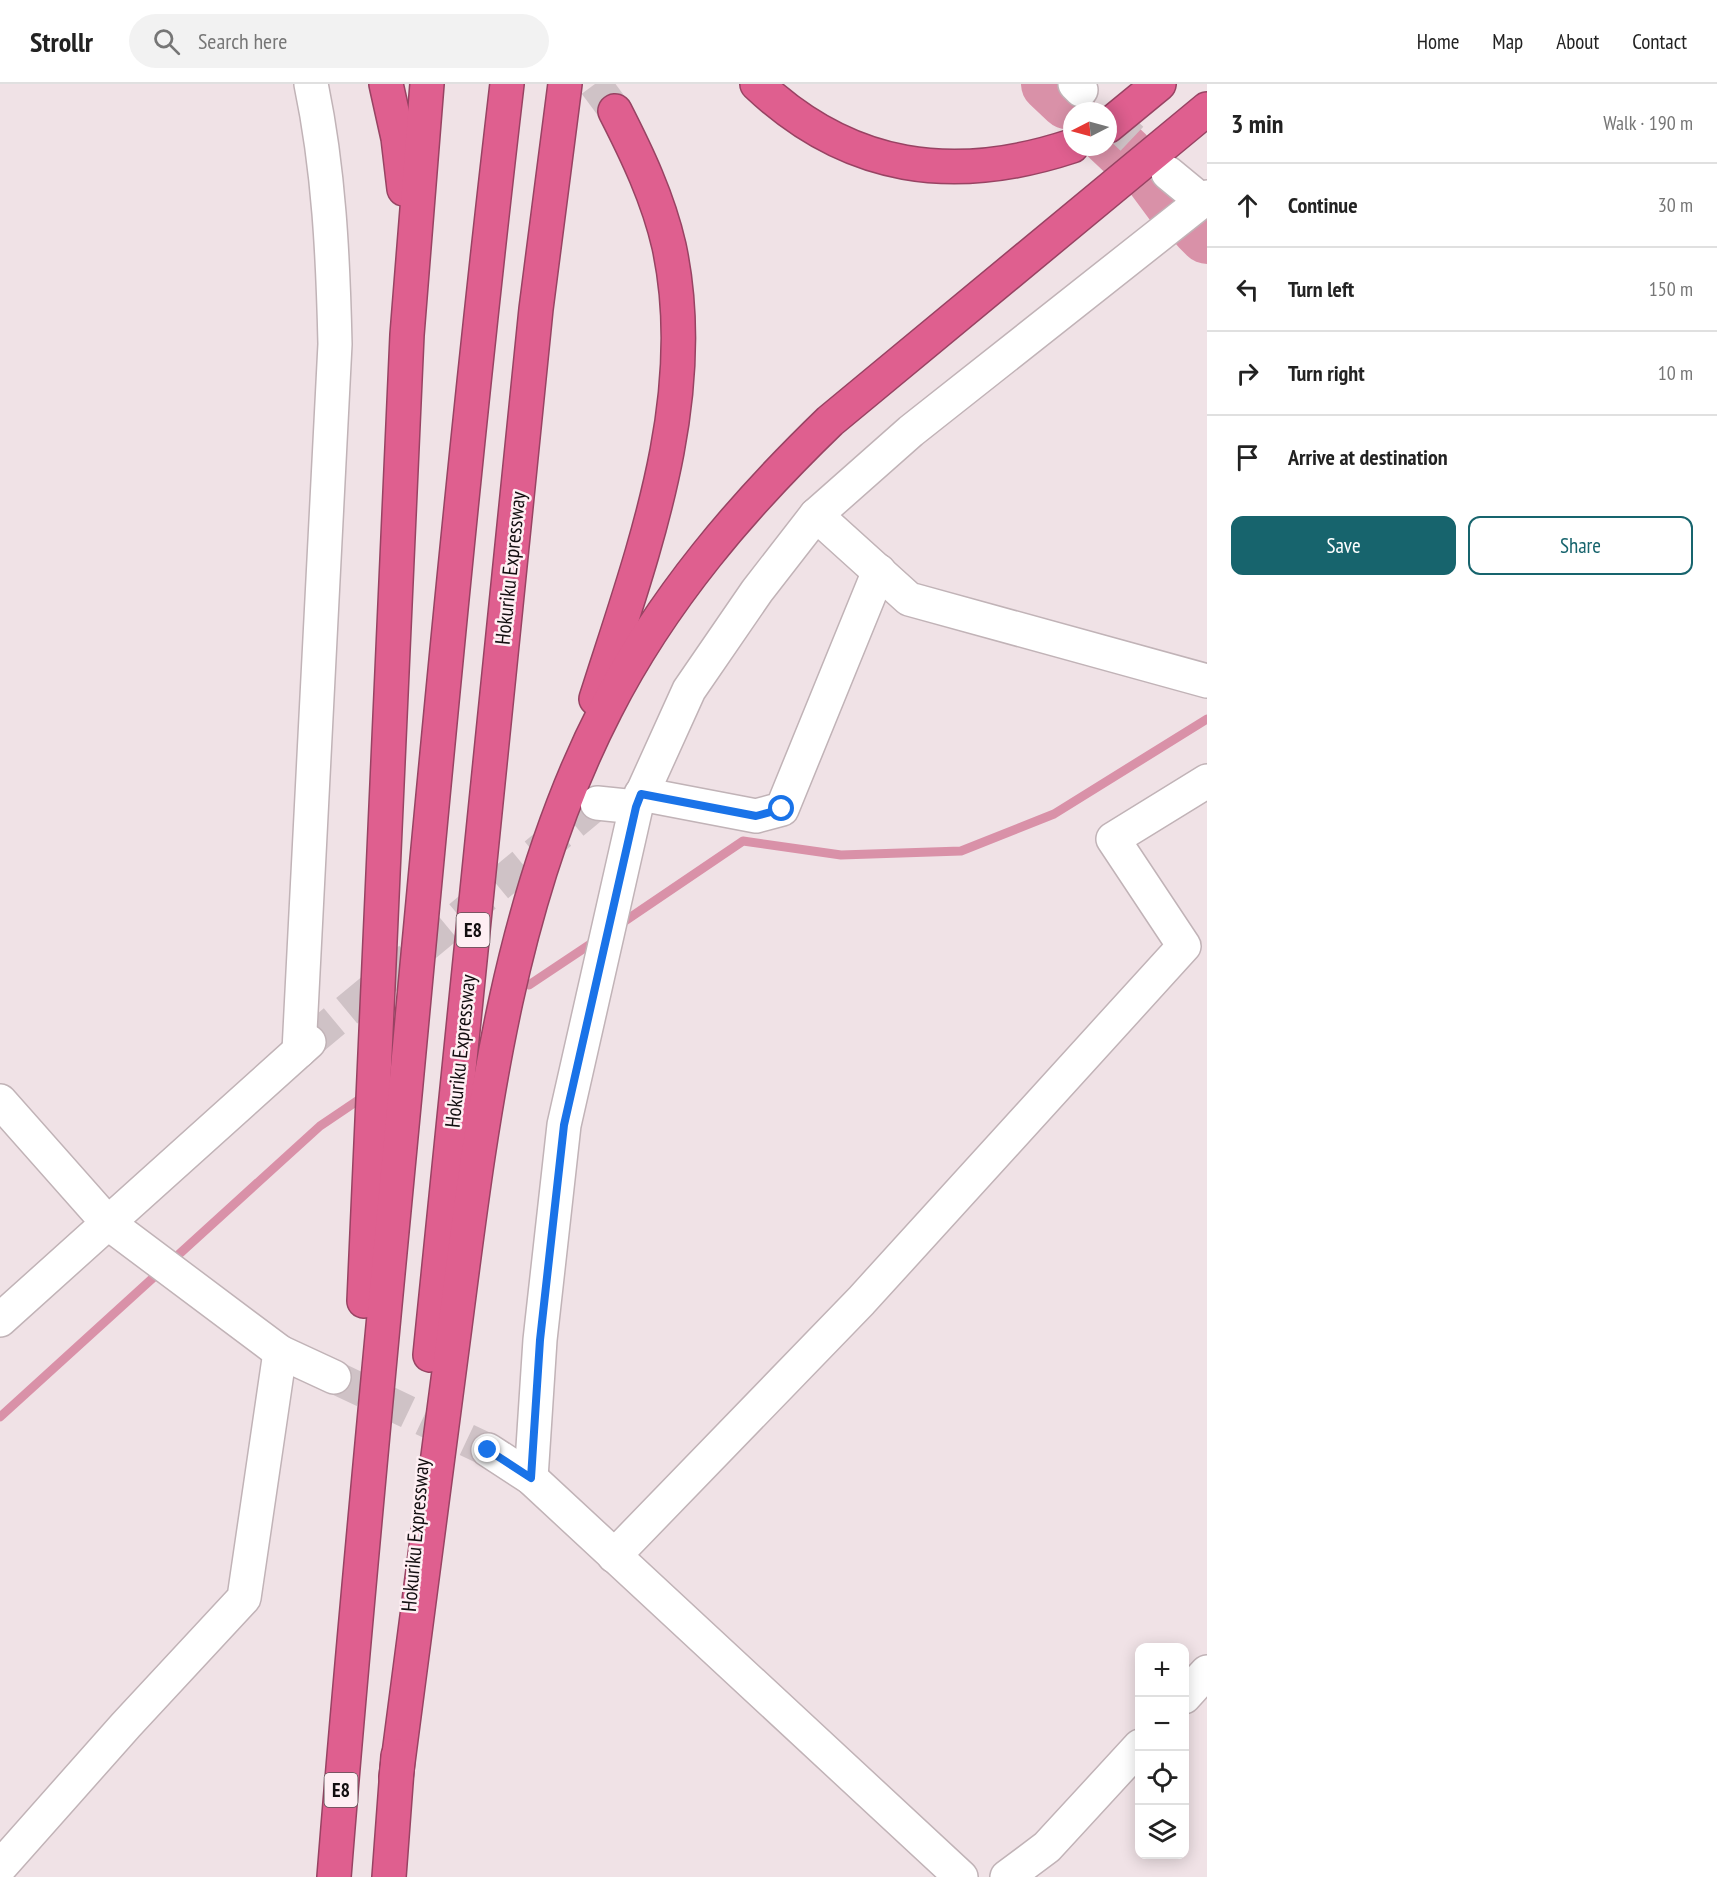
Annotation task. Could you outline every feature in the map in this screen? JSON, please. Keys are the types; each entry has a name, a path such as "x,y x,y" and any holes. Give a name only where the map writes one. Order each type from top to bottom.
{"highway":[{"path":"347,1704 407,334 408,261 405,198 398,138 386,84"},
{"path":"407,334 427,84"},
{"name":"E8","path":"334,1877 347,1704 478,339 507,84"},
{"name":"Hokuriku Expressway","path":"389,1877 433,1315 534,333 565,84"},
{"path":"757,84 788,112 826,136 867,154 908,165 952,169 992,166 1032,159 1063,149"},
{"path":"1117,119 1160,84"},
{"path":"559,817 606,708 640,649 688,578 728,527 777,472 830,420 1207,109"},
{"path":"396,1777 463,1262 493,1053 535,893 647,532 664,467 675,403 678,346 676,296 669,246 654,195 637,154 615,111"}],"street":[{"path":"0,1320 304,1047 334,344 333,246 323,142 311,84"},
{"path":"531,1478 540,1340 564,1125 638,801 689,690 757,591 816,515 911,431 1205,199 1168,173"},
{"path":"816,515 909,599 1207,681"},
{"path":"597,804 638,801 756,816 782,809 879,571"},
{"path":"614,1556 861,1301 1184,946 1113,839 1207,781"},
{"path":"0,1101 108,1223 280,1352 334,1377"},
{"path":"0,1867 126,1725 244,1598 280,1352"},
{"path":"488,1450 531,1478 961,1877"},
{"path":"1189,1692 1207,1672"},
{"path":"1007,1877 1047,1847 1135,1751"}],"waterway":[{"path":"1049,84 1067,101"},
{"path":"1117,146 1126,154"},
{"path":"1153,177 1173,204"},
{"path":"1199,228 1207,236"},
{"path":"619,925 743,841 841,855 961,851 1054,814 1207,719"},
{"path":"529,985 598,939"},
{"path":"0,1417 320,1126 360,1099"}],"tunnel":[{"path":"595,84 615,111"},
{"path":"1117,125 1168,173"},
{"path":"309,1042 597,803"},
{"path":"334,1377 488,1450"}],"route":[{"path":"488,1450 531,1478 540,1340 564,1125 582,1038 636,807 641,794 756,816 782,809"}]}
